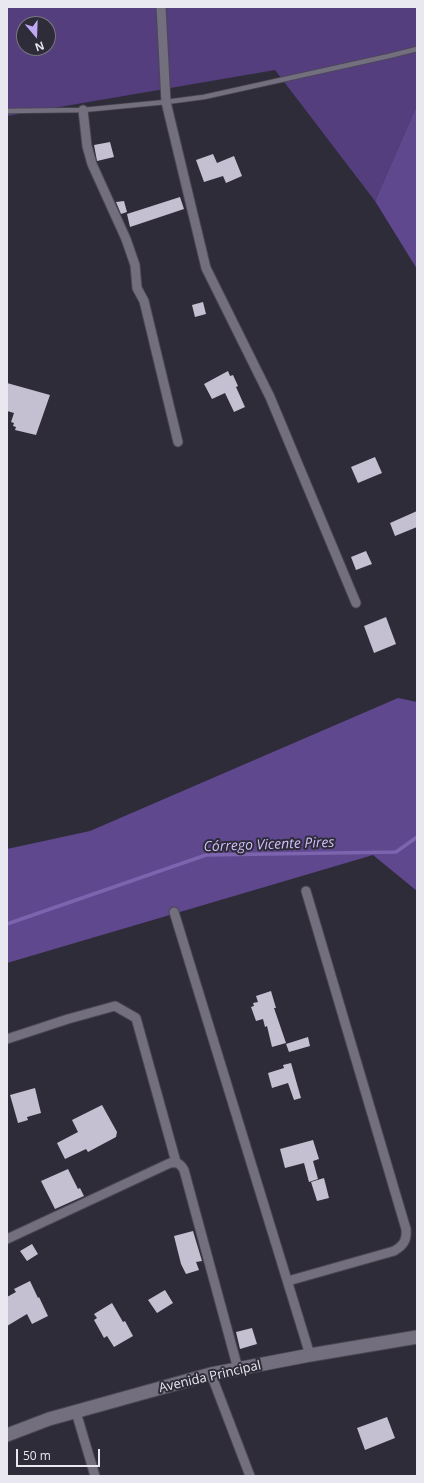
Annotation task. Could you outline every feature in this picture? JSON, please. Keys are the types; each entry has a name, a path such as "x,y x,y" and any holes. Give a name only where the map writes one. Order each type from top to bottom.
{"street":[{"path":"161,7 166,102 206,268 270,397 356,602"},
{"path":"83,110 86,146 92,164 126,239 134,265 137,288 144,301 178,442"},
{"path":"288,1281 394,1251 402,1246 406,1238 406,1229 306,891"},
{"path":"174,912 310,1355"},
{"path":"7,1039 68,1019 115,1006 136,1018 176,1162"},
{"path":"7,1239 170,1163 176,1162 181,1164 184,1170 238,1369"},
{"name":"Avenida Principal","path":"7,1435 49,1419 211,1374 417,1337"},
{"path":"211,1374 250,1476"},
{"path":"76,1412 95,1476"}],"lane":[{"path":"7,111 83,110 204,97 417,49"}],"shaded area":[{"path":"7,7 417,7 417,105 375,201 275,70 7,116"},
{"path":"417,105 417,269 375,201"},
{"path":"398,698 417,702 417,891 373,855 7,963 7,849 90,831"}],"building":[{"path":"110,142 114,157 97,161 94,145"},
{"path":"213,154 217,163 234,156 242,176 226,183 223,176 204,182 196,160"},
{"path":"180,197 184,209 130,227 127,214"},
{"path":"124,201 127,212 121,214 116,202"},
{"path":"203,302 206,314 195,317 192,305"},
{"path":"228,371 230,376 233,375 238,386 236,387 245,407 234,412 225,393 212,399 204,384"},
{"path":"7,383 50,395 36,435 15,430 16,427 13,426 14,423 11,422 14,413 7,411"},
{"path":"375,457 382,473 358,483 351,467"},
{"path":"417,511 417,527 395,536 390,523"},
{"path":"366,551 372,564 356,570 351,557"},
{"path":"386,617 396,644 374,653 364,626"},
{"path":"271,991 276,1008 274,1008 286,1043 272,1047 267,1026 265,1027 263,1019 256,1021 251,1007 254,1006 253,1003 258,1002 256,996"},
{"path":"308,1037 310,1046 289,1052 286,1044"},
{"path":"291,1063 301,1098 294,1100 288,1083 272,1088 268,1073 284,1068 283,1065"},
{"path":"35,1088 41,1113 27,1117 28,1120 18,1123 10,1095"},
{"path":"102,1105 117,1132 116,1137 88,1152 86,1149 65,1159 57,1143 78,1132 72,1120"},
{"path":"313,1140 319,1159 313,1161 318,1179 309,1182 304,1163 285,1168 280,1149"},
{"path":"68,1169 78,1189 80,1188 84,1196 55,1209 41,1181"},
{"path":"324,1178 329,1198 317,1201 311,1182"},
{"path":"193,1231 202,1261 196,1262 199,1270 186,1274 181,1264 174,1236"},
{"path":"32,1244 38,1254 27,1261 20,1251"},
{"path":"30,1281 48,1316 32,1324 27,1314 7,1326 7,1297 16,1292 14,1289"},
{"path":"165,1290 173,1303 157,1313 148,1300"},
{"path":"112,1303 123,1322 125,1321 133,1336 114,1347 107,1336 104,1338 94,1320 97,1318 94,1314"},
{"path":"252,1328 257,1344 240,1349 236,1332"},
{"path":"387,1417 395,1438 365,1450 357,1428"}],"waterway":[{"name":"Córrego Vicente Pires","path":"7,924 206,855 396,852 417,837"}]}
